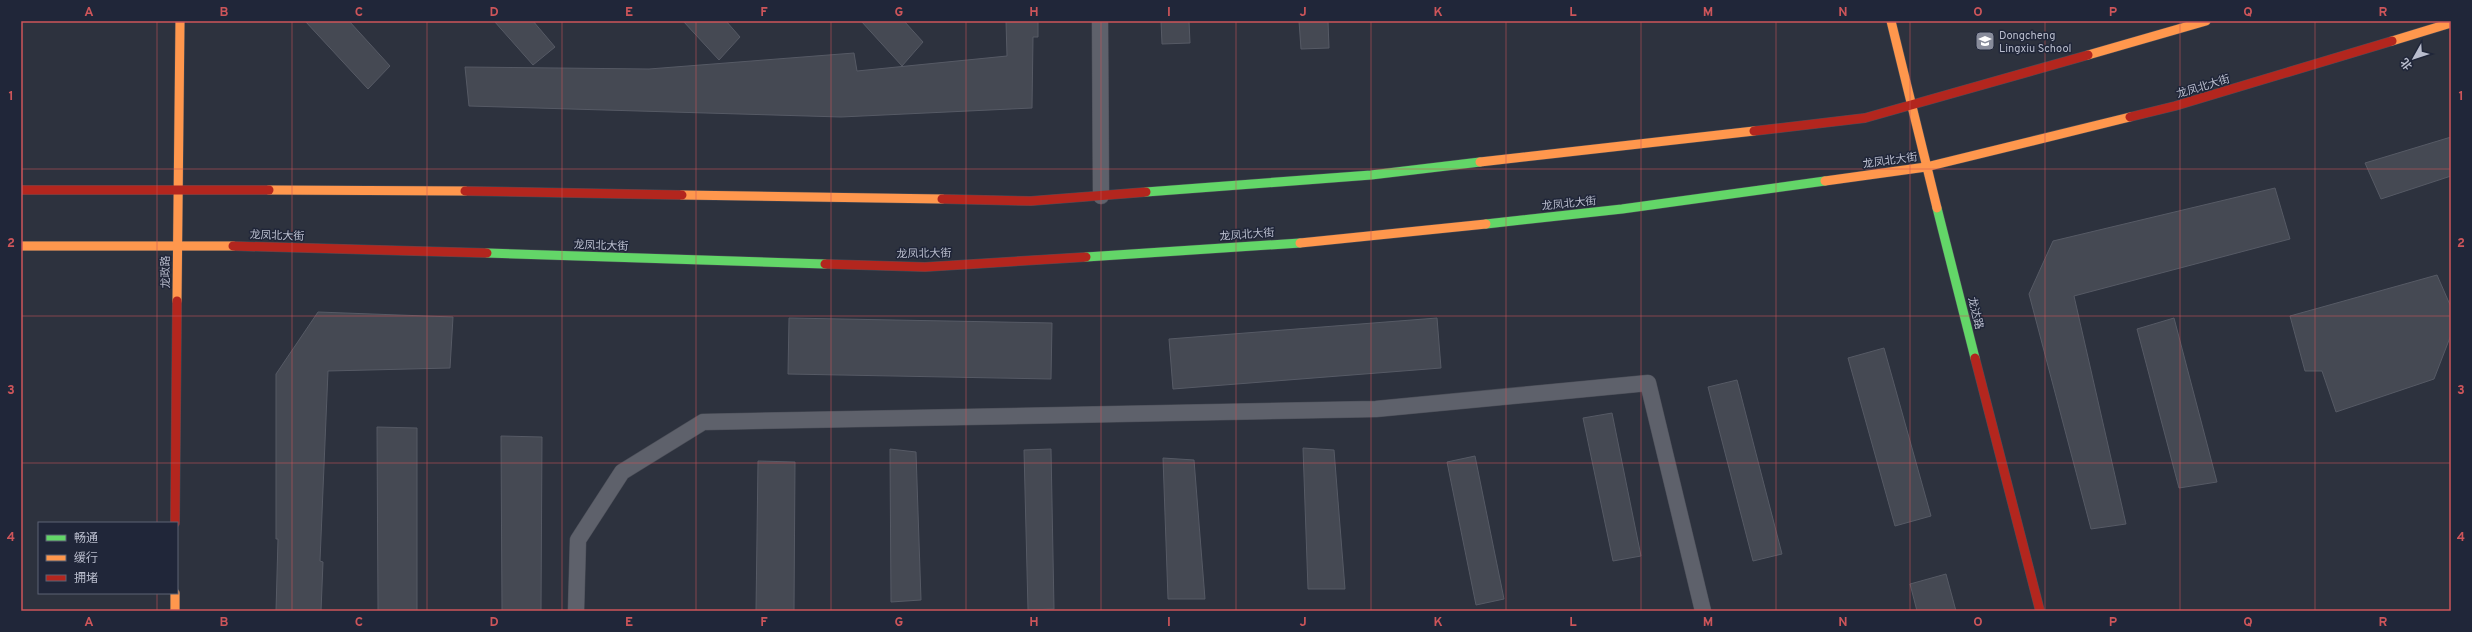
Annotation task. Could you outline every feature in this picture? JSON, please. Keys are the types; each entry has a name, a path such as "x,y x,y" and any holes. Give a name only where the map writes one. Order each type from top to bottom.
{"main road":[{"name":"龙政路","path":"176,522 177,190 180,21"},
{"name":"龙达路","path":"1891,21 1926,167 2040,611"},
{"path":"21,190 413,190 1031,201 1101,196 1371,175 1865,118 2206,21"},
{"name":"龙凤北大街","path":"21,246 177,245 925,267 1319,242 1622,209 1926,167 2175,106 2451,23"},
{"path":"175,594 175,611"}],"street":[{"path":"1100,21 1101,196"},
{"path":"576,611 578,540 622,472 704,422 1376,409 1648,383 1703,611"}],"building":[{"path":"305,21 349,21 390,66 368,89"},
{"path":"494,21 533,21 555,47 533,65"},
{"path":"683,21 726,21 740,37 719,60"},
{"path":"861,21 904,21 923,42 902,66"},
{"path":"1006,21 1038,21 1038,37 1033,37 1032,108 841,117 469,106 465,67 649,69 854,53 857,71 1007,56"},
{"path":"1161,21 1189,21 1190,43 1162,44"},
{"path":"1299,21 1328,21 1329,48 1301,49"},
{"path":"2451,137 2451,176 2381,199 2365,163"},
{"path":"2275,188 2290,239 2074,296 2126,524 2091,529 2029,294 2053,241"},
{"path":"2437,275 2451,307 2451,335 2434,379 2336,412 2322,371 2305,371 2290,316"},
{"path":"318,312 453,317 450,368 328,371 320,561 323,562 321,611 276,611 278,539 276,539 276,374"},
{"path":"789,318 1052,323 1051,379 788,374"},
{"path":"1437,318 1441,368 1173,389 1169,339"},
{"path":"2174,318 2217,482 2179,488 2137,329"},
{"path":"1884,348 1931,516 1895,526 1848,358"},
{"path":"1737,380 1782,554 1753,561 1708,387"},
{"path":"1612,413 1641,556 1613,561 1583,418"},
{"path":"377,427 417,428 417,611 378,611"},
{"path":"501,436 542,437 541,611 502,611"},
{"path":"1303,448 1334,450 1345,589 1308,589"},
{"path":"890,449 916,452 921,600 891,602"},
{"path":"1051,449 1054,609 1028,610 1024,450"},
{"path":"1475,456 1504,599 1476,605 1447,462"},
{"path":"1163,458 1194,460 1205,599 1168,599"},
{"path":"758,461 795,462 794,611 756,611"},
{"path":"1946,574 1956,611 1917,611 1910,584"}],"traffic: fast":[{"path":"1146,192 1371,175 1480,162"},
{"path":"1486,224 1622,209 1825,181"},
{"path":"1937,208 1975,358"},
{"path":"1086,257 1300,243"},
{"path":"487,253 825,264"}],"traffic: slow":[{"path":"177,301 180,21"},
{"path":"1891,21 1937,208"},
{"path":"2088,55 2206,21"},
{"path":"2392,41 2451,23"},
{"path":"1825,181 1926,167 2130,117"},
{"path":"1480,162 1754,131"},
{"path":"269,190 465,191"},
{"path":"682,195 942,199"},
{"path":"1300,243 1486,224"},
{"path":"21,246 233,246"},
{"path":"175,594 175,611"}],"traffic: jam":[{"path":"2130,117 2175,106 2392,41"},
{"path":"1754,131 1865,118 2088,55"},
{"path":"21,190 269,190"},
{"path":"465,191 682,195"},
{"path":"942,199 1031,201 1146,192"},
{"path":"233,246 487,253"},
{"path":"825,264 925,267 1086,257"},
{"path":"175,522 177,301"},
{"path":"1975,358 2040,611"}],"place":[{"name":"Dongcheng Lingxiu School","path":"1985,41"}]}
